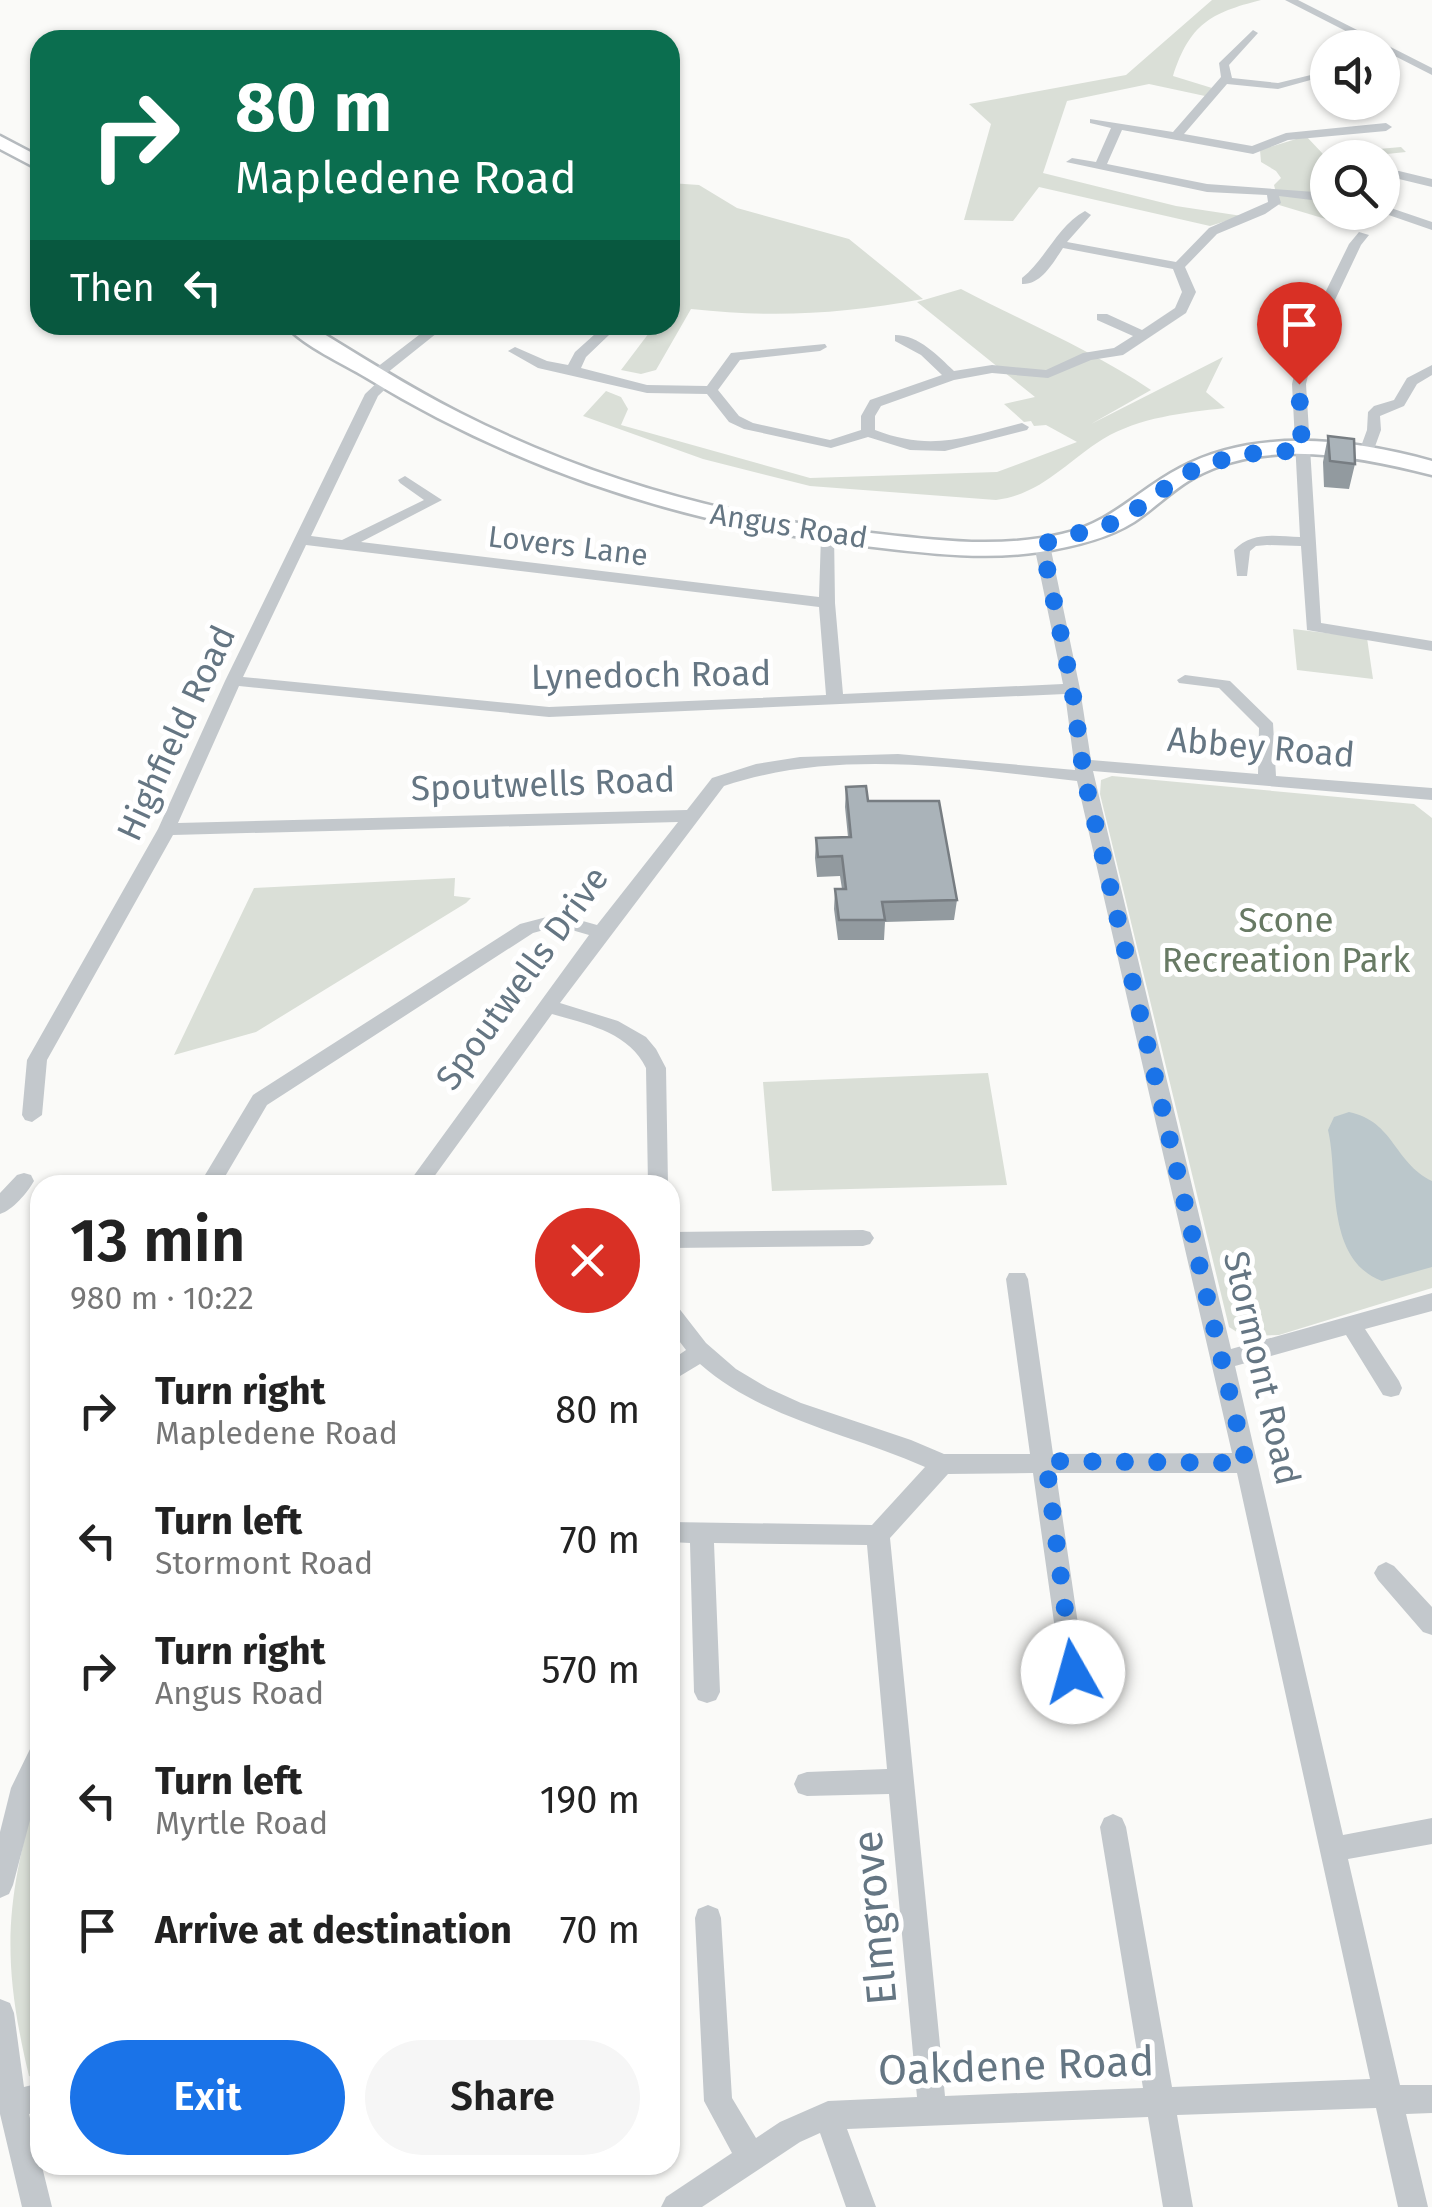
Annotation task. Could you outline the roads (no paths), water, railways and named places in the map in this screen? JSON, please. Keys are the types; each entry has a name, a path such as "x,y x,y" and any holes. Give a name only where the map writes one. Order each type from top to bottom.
{"main road":[{"path":"0,141 30,159"},
{"name":"Angus Road","path":"312,335 470,426 574,470 708,515 829,536 960,548 1042,544 1120,521 1183,475 1246,454 1302,450 1366,452 1432,468"}],"street":[{"path":"1290,0 1432,72"},
{"path":"1177,135 1224,80 1222,64 1249,37 1264,45"},
{"path":"1224,80 1278,86 1310,76"},
{"path":"1094,121 1253,150 1286,137 1382,123 1402,134"},
{"path":"1100,164 1118,126"},
{"path":"1072,162 1100,164 1222,190 1310,196"},
{"path":"1400,174 1432,183"},
{"path":"1060,244 1178,266 1193,259 1212,232 1266,210 1275,203 1272,193"},
{"path":"1027,282 1046,268 1070,225 1084,215"},
{"path":"1400,215 1432,226"},
{"path":"1363,235 1310,338 1299,384 1313,627 1432,646"},
{"path":"868,432 868,416 874,404 951,376 992,370 1048,374 1088,356 1118,352 1181,310 1188,292 1178,266"},
{"path":"1102,318 1144,336"},
{"name":"Highfield Road","path":"32,1115 37,1060 167,828 372,394 383,377 429,335"},
{"path":"573,370 580,354 601,335"},
{"path":"900,338 926,352 951,376"},
{"path":"710,390 734,351 820,347"},
{"path":"515,351 542,364 648,388 710,390 734,419 749,426 830,444 868,432 917,449 935,449 1014,434"},
{"path":"1366,452 1374,430 1373,415 1379,408 1399,403 1411,385 1432,370"},
{"path":"1411,385 1432,390"},
{"path":"344,545 435,500 405,480"},
{"path":"829,536 828,603 835,700"},
{"name":"Lovers Lane","path":"302,540 828,603"},
{"path":"1242,573 1242,550 1252,542 1308,542"},
{"name":"Stormont Road","path":"1042,544 1072,688 1084,770 1223,1360 1413,2207"},
{"name":"Lynedoch Road","path":"234,680 549,712 1072,688"},
{"path":"1186,680 1224,684 1268,726 1267,781"},
{"name":"Spoutwells Road","path":"167,828 688,816 718,782 742,771 774,764 936,761 1084,770"},
{"name":"Abbey Road","path":"1084,770 1432,794"},
{"name":"Spoutwells Drive","path":"424,1175 688,816"},
{"path":"215,1175 260,1100 528,928 558,920 601,932"},
{"path":"547,1006 636,1038 652,1054 656,1068 658,1175"},
{"path":"0,1206 24,1181"},
{"path":"680,1240 863,1238"},
{"path":"1017,1279 1046,1461 1073,1672"},
{"path":"1223,1360 1432,1302"},
{"path":"1351,1325 1391,1388"},
{"path":"685,1347 784,1408 905,1445 942,1464 1246,1463"},
{"path":"680,1532 878,1535 942,1464"},
{"path":"702,1533 707,1692"},
{"name":"Elmgrove","path":"878,1535 932,2108"},
{"path":"1386,1573 1432,1624"},
{"path":"0,1885 30,1776"},
{"name":"Elmgrove","path":"807,1784 901,1781"},
{"path":"1113,1827 1178,2207"},
{"path":"1331,1850 1432,1831"},
{"path":"708,1918 718,2101 751,2158"},
{"path":"0,2013 26,2101 30,2143"},
{"name":"Oakdene Road","path":"676,2207 790,2132 828,2115 1386,2093 1400,2100 1432,2099"},
{"path":"828,2115 861,2207"},
{"path":"33,2175 36,2207"}],"park label":[{"name":"Scone Recreation Park","path":"1286,940"}]}
